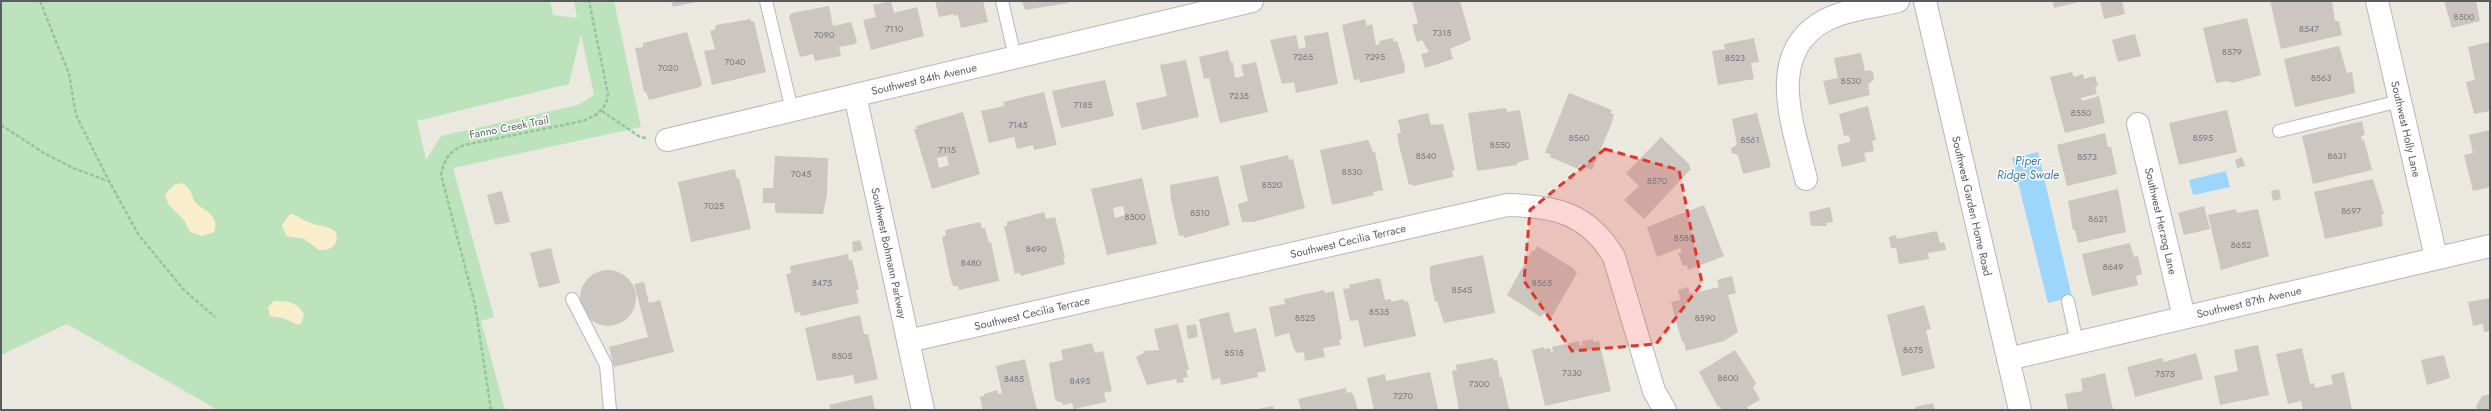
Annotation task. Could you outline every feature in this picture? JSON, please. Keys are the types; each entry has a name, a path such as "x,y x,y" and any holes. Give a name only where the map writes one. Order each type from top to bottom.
{"street":[{"path":"1806,179 1788,104 1787,88 1790,61 1797,48 1824,21 1834,16 1898,1"},
{"name":"Southwest Garden Home Road","path":"1925,1 2020,410"},
{"name":"Southwest Holly Lane","path":"2377,1 2436,257"},
{"name":"Southwest 84th Avenue","path":"667,140 1244,2"},
{"name":"Southwest Bohmann Parkway","path":"855,95 923,410"},
{"name":"Southwest Herzog Lane","path":"2138,124 2184,317"},
{"name":"Southwest Cecilia Terrace","path":"908,341 1506,205 1539,206 1558,210 1583,221 1603,239 1614,257 1654,391 1665,410"},
{"name":"Southwest 87th Avenue","path":"2008,359 2436,257 2490,246"}],"lane":[{"path":"766,1 792,110"},
{"path":"1002,1 1016,57"},
{"path":"2279,130 2400,101"},
{"path":"572,299 606,365 610,410"},
{"path":"2068,301 2077,342"}],"path":[{"path":"40,1 69,74 76,115 109,181 138,234 184,290 215,317"},
{"path":"589,1 608,94 602,111 640,137 667,140"},
{"name":"Fanno Creek Trail","path":"491,410 475,306 442,182 441,175 444,161 452,151 464,145 583,121 602,111"},
{"path":"1,125 44,153 73,168 109,181"}],"highlighted area":[{"path":"1605,149 1679,170 1702,283 1656,344 1572,351 1524,281 1530,210"}],"green space":[{"path":"1,1 550,1 553,15 577,18 574,1 614,1 641,127 453,168 494,317 481,321 505,410 218,410 67,324 1,355","holes":["581,34 594,95 578,105 441,136 426,160 417,121 569,84"]}],"sand":[{"path":"181,183 188,187 195,202 212,216 215,223 214,232 202,236 190,232 184,220 168,204 165,194 174,185"},
{"path":"290,214 308,222 327,227 336,232 337,237 334,246 328,249 319,250 304,239 286,236 282,225"},
{"path":"274,301 292,303 298,307 304,314 302,322 298,325 283,318 270,316 268,307"}],"water":[{"name":"Piper Ridge Swale","path":"2038,152 2072,297 2048,303 2012,158"},
{"path":"2226,171 2230,187 2193,195 2189,180"}],"building":[{"path":"671,1 696,1 696,2 673,7"},
{"path":"891,1 894,13 917,7 924,36 871,50 863,20 876,17 873,5"},
{"path":"935,1 983,1 988,22 961,28 958,15 954,16 954,14 939,17"},
{"path":"1022,1 1068,1 1068,3 1025,10"},
{"path":"1412,1 1460,1 1471,40 1450,49 1453,59 1425,68 1421,54 1429,52 1422,40 1417,42 1412,25 1418,23"},
{"path":"2052,1 2079,1 2079,2 2054,8"},
{"path":"2100,1 2122,1 2125,14 2104,19"},
{"path":"2270,1 2332,1 2335,21 2339,21 2342,35 2281,49"},
{"path":"2444,1 2476,1 2480,21 2452,28"},
{"path":"829,6 833,26 851,22 857,41 855,44 839,47 841,56 815,61 813,54 800,57 789,17 792,13"},
{"path":"2247,18 2261,75 2233,83 2227,81 2216,83 2203,28"},
{"path":"751,19 751,22 754,21 766,72 712,85 704,51 715,49 710,31 715,30 716,25"},
{"path":"1365,19 1367,26 1372,24 1376,45 1380,44 1379,41 1393,38 1394,42 1397,41 1405,67 1404,73 1360,83 1359,79 1354,80 1342,25"},
{"path":"687,32 702,84 700,87 649,100 646,92 644,92 635,48 643,47 643,43"},
{"path":"1328,32 1338,84 1296,93 1294,82 1282,84 1270,40 1296,35 1299,49 1306,47 1304,36"},
{"path":"2135,34 2141,56 2118,62 2112,40"},
{"path":"1754,38 1759,62 1751,63 1754,79 1718,85 1712,51 1725,49 1724,44"},
{"path":"2489,42 2490,111 2474,114 2466,82 2475,80 2468,47"},
{"path":"2339,46 2347,73 2352,72 2355,93 2295,107 2284,59"},
{"path":"1228,50 1231,63 1233,62 1235,78 1244,76 1241,65 1256,62 1268,112 1220,123 1209,78 1204,79 1199,57"},
{"path":"1861,53 1865,71 1869,70 1873,72 1874,79 1868,85 1870,95 1829,105 1823,81 1838,78 1834,58"},
{"path":"1186,60 1199,117 1142,130 1136,103 1167,96 1160,65"},
{"path":"2072,72 2074,77 2083,74 2084,79 2095,76 2098,86 2095,87 2097,94 2081,98 2082,101 2099,96 2105,123 2065,133 2050,77"},
{"path":"1105,80 1114,116 1061,128 1052,91"},
{"path":"1044,92 1057,145 1034,150 1033,145 1017,149 1014,137 989,143 981,111 1004,106 1003,102"},
{"path":"1569,93 1612,110 1610,113 1614,114 1611,125 1592,170 1579,165 1578,169 1550,157 1551,154 1545,153"},
{"path":"1868,106 1876,140 1872,141 1874,151 1864,153 1866,161 1842,167 1837,145 1850,142 1849,135 1844,136 1839,114"},
{"path":"1506,108 1507,112 1520,110 1529,159 1517,163 1517,165 1477,171 1468,113"},
{"path":"2227,110 2237,152 2179,165 2169,123"},
{"path":"963,112 980,174 932,189 914,129 917,129 916,126","holes":["947,156 949,165 939,168 937,158"]},
{"path":"1428,113 1431,125 1443,124 1455,170 1452,171 1453,177 1413,186 1412,184 1409,185 1398,141 1397,133 1401,133 1398,120"},
{"path":"1757,113 1771,167 1743,174 1738,155 1732,153 1731,148 1737,145 1732,119"},
{"path":"2362,121 2365,135 2361,136 2362,140 2364,140 2372,170 2313,184 2302,136"},
{"path":"2490,130 2490,187 2473,191 2464,155 2473,153 2469,135"},
{"path":"2105,133 2108,147 2111,147 2117,174 2067,186 2057,145"},
{"path":"1661,137 1690,165 1689,167 1691,169 1644,219 1624,200 1639,186 1626,173"},
{"path":"1368,140 1373,152 1375,152 1383,190 1373,192 1374,195 1332,205 1320,150"},
{"path":"1288,155 1289,160 1293,159 1305,208 1253,222 1242,222 1238,204 1248,201 1240,166"},
{"path":"775,156 828,158 827,195 823,214 777,213 775,210 775,203 763,203 763,188 773,188"},
{"path":"2242,157 2245,166 2237,168 2235,160"},
{"path":"735,169 737,179 739,178 751,229 691,242 678,182"},
{"path":"1218,176 1230,225 1184,238 1183,235 1179,236 1171,200 1170,185"},
{"path":"1142,178 1157,244 1107,255 1091,189","holes":["1123,206 1125,215 1115,218 1113,208"]},
{"path":"2373,179 2384,214 2381,215 2383,226 2325,239 2314,192"},
{"path":"2118,189 2126,232 2078,243 2075,230 2073,230 2068,201"},
{"path":"2279,189 2281,199 2273,201 2271,191"},
{"path":"502,191 510,222 495,225 487,195"},
{"path":"1704,205 1724,256 1688,270 1687,265 1683,266 1678,253 1682,252 1680,248 1657,257 1647,227"},
{"path":"2204,206 2210,229 2184,235 2178,213"},
{"path":"1830,207 1833,222 1826,223 1827,226 1811,226 1809,212"},
{"path":"2236,209 2237,213 2258,209 2269,256 2221,270 2208,215"},
{"path":"1044,212 1046,219 1055,217 1065,257 1063,258 1065,264 1021,276 1020,273 1015,274 1004,226 1007,226 1007,222"},
{"path":"980,222 982,228 985,228 989,243 991,242 999,281 959,290 958,286 953,286 950,277 942,237 946,236 945,230"},
{"path":"1937,231 1940,243 1944,242 1946,250 1928,253 1929,259 1899,264 1896,248 1891,248 1889,237 1896,235 1897,239"},
{"path":"860,240 863,250 853,252 852,242"},
{"path":"2130,243 2134,257 2138,256 2142,274 2136,276 2138,285 2092,296 2082,254"},
{"path":"1537,246 1573,268 1577,273 1551,318 1544,313 1541,317 1507,295 1532,250 1534,251"},
{"path":"551,248 560,283 539,288 530,253"},
{"path":"848,254 849,260 852,260 859,289 856,290 859,303 801,316 800,312 795,313 786,274 791,273 790,266"},
{"path":"1483,255 1495,313 1444,323 1437,301 1435,302 1430,278 1430,266"},
{"path":"608,270 619,272 628,278 634,287 636,298 634,309 628,318 619,324 608,326 597,324 588,318 582,309 580,298 582,287 588,278 597,272"},
{"path":"1732,276 1736,293 1728,295 1738,332 1724,341 1686,351 1671,302 1680,300 1678,290 1688,287 1690,294 1719,287 1717,280"},
{"path":"1380,278 1385,300 1391,299 1391,302 1404,299 1405,302 1408,301 1416,336 1364,347 1358,320 1350,321 1343,289 1350,288 1349,285"},
{"path":"644,282 649,303 660,300 674,352 614,367 609,347 648,337 634,284"},
{"path":"1324,290 1325,293 1334,291 1342,339 1339,340 1341,345 1323,348 1325,357 1305,361 1304,352 1297,353 1294,349 1289,333 1275,337 1269,307 1285,304 1284,299"},
{"path":"2490,298 2490,331 2484,332 2483,324 2473,326 2468,302"},
{"path":"1924,305 1931,329 1926,330 1935,368 1902,376 1887,315"},
{"path":"1229,312 1234,333 1256,328 1266,371 1257,373 1258,377 1221,385 1220,378 1212,380 1199,319"},
{"path":"860,315 864,334 868,334 878,379 855,384 853,375 817,381 805,328"},
{"path":"1178,324 1189,370 1186,370 1188,377 1183,378 1184,382 1177,383 1176,379 1147,385 1136,357 1144,353 1143,351 1159,350 1154,329"},
{"path":"1196,324 1198,337 1188,339 1186,326"},
{"path":"1593,339 1593,342 1599,341 1611,391 1545,406 1532,350 1544,347 1544,349 1550,348 1551,352 1553,352 1552,347 1579,341 1580,346 1583,345 1582,341"},
{"path":"1092,343 1095,353 1103,351 1112,391 1104,393 1106,402 1074,409 1072,403 1062,405 1062,402 1058,402 1055,399 1049,363 1063,360 1061,350"},
{"path":"2258,345 2269,395 2220,405 2214,376 2238,371 2234,350"},
{"path":"2302,348 2310,384 2314,383 2315,388 2333,384 2331,375 2344,372 2352,410 2303,410 2301,401 2288,404 2276,354"},
{"path":"1735,350 1756,383 1753,387 1760,400 1747,407 1749,410 1722,410 1719,406 1718,407 1699,372"},
{"path":"2196,353 2203,379 2135,397 2127,367 2162,358 2164,362"},
{"path":"2444,355 2450,378 2427,385 2421,360"},
{"path":"1493,358 1494,361 1497,360 1509,410 1459,410 1452,371 1457,370 1456,365"},
{"path":"1025,359 1037,410 983,410 980,397 984,396 984,394 997,390 998,394 1002,393 996,366"},
{"path":"1430,372 1438,410 1374,410 1367,378 1385,374 1386,381"},
{"path":"2105,373 2113,410 2068,410 2065,394 2083,391 2081,379"},
{"path":"1346,388 1347,393 1351,392 1354,396 1358,410 1301,410 1298,399"},
{"path":"2490,394 2490,410 2477,410 2476,406 2482,396"},
{"path":"872,395 875,410 831,410 829,405"},
{"path":"1933,403 1935,410 1916,410 1915,407"},
{"path":"1273,406 1274,410 1258,410 1258,409"}]}
